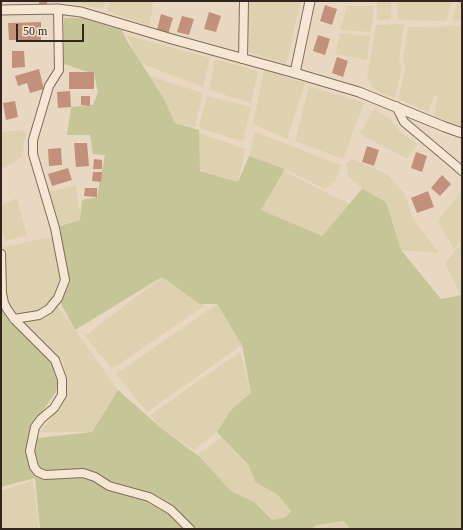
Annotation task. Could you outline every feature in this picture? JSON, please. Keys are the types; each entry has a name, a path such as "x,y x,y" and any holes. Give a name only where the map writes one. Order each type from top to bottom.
{"street":[{"path":"243,59 244,1"},
{"path":"295,73 310,1"},
{"path":"14,319 39,315 49,309 58,298 65,280 55,228 33,154 33,140 49,86 59,70 58,9"},
{"path":"1,10 58,9 81,12 359,92 462,133"},
{"path":"396,106 404,122 462,171"},
{"path":"1,254 2,293 6,310 55,360 62,379 62,395 54,408 41,419 35,427 30,451 34,467 38,472 46,475 83,473 95,477 109,486 149,497 171,510 190,529"}],"shaded area":[{"path":"63,1 105,1 103,9"},
{"path":"110,1 153,1 150,26 107,11"},
{"path":"248,1 301,1 286,64 249,52"},
{"path":"377,1 391,1 391,19 377,20"},
{"path":"397,1 452,1 446,21 398,20"},
{"path":"458,1 462,1 462,21 452,20"},
{"path":"347,6 374,6 371,32 340,30"},
{"path":"404,24 399,60 402,67 395,98 374,90 367,78 376,25"},
{"path":"462,26 462,128 434,116 438,96 434,95 429,112 398,99 405,69 403,59 408,27"},
{"path":"340,33 370,36 367,60 335,54"},
{"path":"126,35 210,58 203,87 140,63"},
{"path":"215,59 258,71 251,103 209,90"},
{"path":"264,70 305,83 287,139 253,124"},
{"path":"150,76 203,93 195,127 175,123 163,97"},
{"path":"309,86 364,103 343,159 295,141"},
{"path":"207,96 251,107 243,141 204,130 199,126"},
{"path":"374,109 388,118 401,132 417,144 407,159 360,134"},
{"path":"23,130 26,134 22,157 4,168 1,165 1,132"},
{"path":"255,132 341,165 336,180 325,189 285,169 249,156"},
{"path":"199,133 245,149 238,182 200,170"},
{"path":"353,159 387,174 405,194 413,219 439,253 401,250 386,202 364,190 348,176 346,163"},
{"path":"284,171 349,204 322,236 261,210"},
{"path":"76,185 81,220 59,225 47,192"},
{"path":"462,190 462,240 454,249 438,221"},
{"path":"17,198 27,236 5,241 1,225 1,205"},
{"path":"55,236 61,268 56,304 118,390 92,432 41,432 64,399 64,363 11,309 8,301 1,301 1,254 4,247"},
{"path":"462,243 462,298 445,263"},
{"path":"162,277 204,306 112,369 85,336"},
{"path":"217,304 242,345 147,412 116,374"},
{"path":"240,352 251,394 230,411 217,432 194,450 161,428 150,415"},
{"path":"223,436 248,464 255,482 278,495 291,510 286,517 272,520 269,519 254,502 231,491 198,454"},
{"path":"33,481 39,529 1,529 1,491"},
{"path":"344,521 349,529 311,529 316,525"}],"green space":[{"path":"64,18 82,18 122,30 127,41 163,97 175,123 199,130 200,171 238,182 249,156 285,169 261,210 322,236 362,189 386,202 401,250 441,299 461,295 462,529 350,529 344,521 316,525 311,529 40,529 35,478 1,487 1,308 6,317 54,364 59,381 56,392 32,426 29,439 92,432 118,390 161,428 200,457 231,491 254,502 272,520 286,517 291,511 278,495 255,482 248,464 217,432 230,411 251,393 242,345 217,304 200,304 162,277 75,330 59,300 66,281 60,226 80,220 82,200 97,197 105,155 93,154 90,135 67,135 71,107 93,105 98,92 94,74 64,64"}],"building":[{"path":"39,1 47,1 47,4 39,5"},
{"path":"325,5 337,9 332,25 320,21"},
{"path":"209,12 221,16 216,32 204,29"},
{"path":"161,14 173,18 168,34 157,30"},
{"path":"182,16 194,19 189,35 177,32"},
{"path":"41,22 41,40 9,40 8,23"},
{"path":"318,35 330,39 325,55 313,51"},
{"path":"12,51 24,51 25,67 12,68"},
{"path":"337,57 348,61 343,77 332,73"},
{"path":"39,69 44,89 30,93 27,83 18,86 15,76"},
{"path":"69,72 94,72 94,89 69,89"},
{"path":"70,91 71,107 58,108 57,92"},
{"path":"81,96 90,96 90,106 81,105"},
{"path":"15,101 18,117 6,120 3,103"},
{"path":"74,143 87,143 89,166 76,167"},
{"path":"367,146 379,150 374,166 362,162"},
{"path":"61,148 62,165 49,166 48,149"},
{"path":"416,152 427,156 422,172 411,168"},
{"path":"94,159 102,160 102,169 93,169"},
{"path":"68,168 72,180 52,186 48,174"},
{"path":"93,172 102,172 101,182 92,181"},
{"path":"442,175 451,184 440,196 431,188"},
{"path":"85,188 97,188 97,197 84,196"},
{"path":"428,191 434,207 417,213 411,198"}]}
